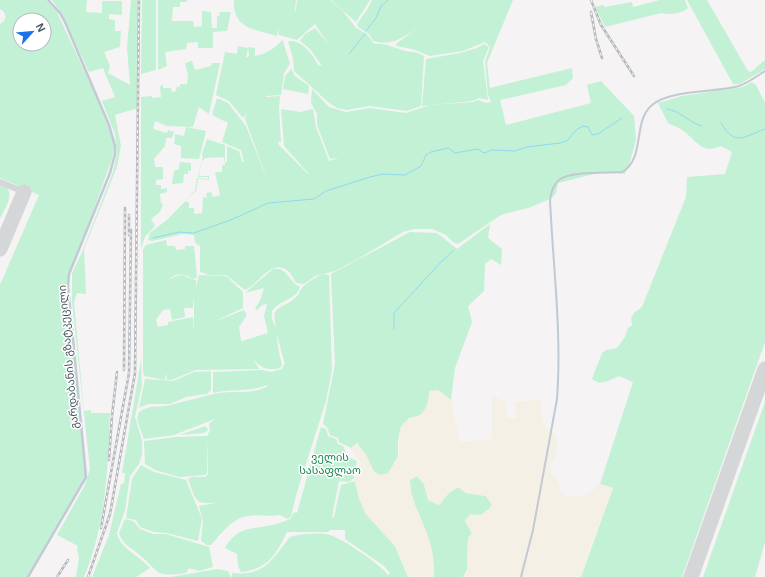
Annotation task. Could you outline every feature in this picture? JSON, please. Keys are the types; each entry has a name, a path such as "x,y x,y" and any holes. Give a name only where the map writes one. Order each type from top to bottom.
{"main road":[{"name":"გარდაბანის გზატკეცილი","path":"28,577 75,499 86,477 68,286 69,274 110,173 115,154 112,132 93,87 64,21 55,7 48,0"}],"street":[{"path":"521,577 533,530 558,389 559,354 551,193 556,183 565,177 622,172 628,168 635,157 646,114 654,104 679,95 738,86 765,71"}],"green space":[{"path":"0,0 46,0 56,10 101,107 113,140 114,148 112,159 69,272 67,285 85,476 27,577 0,577 0,285 39,195 0,178 0,24 5,19 5,14 0,9"},
{"path":"52,0 87,0 86,12 102,13 102,1 122,1 122,15 109,14 109,19 115,20 115,31 121,31 120,47 104,52 110,66 108,73 130,85 127,48 131,0 138,0 138,108 115,115 121,146 117,167 84,249 86,294 77,293 74,302 84,411 91,410 91,413 110,413 107,476 101,517 97,537 84,577 76,577 79,558 77,550 78,546 57,535 85,485 90,469 72,302 72,273 82,252 113,172 117,153 115,134 102,101 115,97 103,68 89,72 62,14"},
{"path":"142,0 156,0 156,70 141,74"},
{"path":"158,0 187,0 187,2 180,2 180,7 173,7 172,21 193,21 194,27 202,26 202,11 211,12 212,28 217,28 217,17 219,16 220,12 231,12 227,31 213,32 213,48 198,48 198,42 187,43 186,49 165,52 167,66 158,70"},
{"path":"234,0 296,0 295,11 288,14 296,11 297,0 330,0 342,10 356,28 367,34 374,44 387,45 424,56 421,106 407,111 369,106 347,110 337,108 328,102 294,71 293,58 288,41 293,41 302,45 310,52 318,65 322,66 310,49 300,41 305,34 315,28 329,45 315,24 297,40 279,35 278,29 277,36 260,32 246,26 241,22 237,17"},
{"path":"331,0 370,0 356,22"},
{"path":"372,0 513,0 487,63 490,88 572,68 573,78 566,85 500,100 506,125 591,103 587,85 601,81 634,116 636,140 625,174 602,172 558,183 556,193 552,198 531,207 501,215 458,244 453,242 446,235 432,229 414,229 403,232 358,259 335,271 315,276 304,284 296,283 290,273 283,268 277,267 266,273 245,290 226,275 209,275 200,272 200,246 195,243 194,235 183,234 152,241 148,240 150,233 168,219 188,198 185,202 189,202 189,208 194,208 194,214 202,213 203,197 207,198 206,193 211,192 213,197 220,195 215,172 222,172 222,165 225,165 224,157 205,158 202,160 199,176 209,176 209,180 198,179 196,192 194,192 197,178 208,179 208,177 198,177 202,159 203,159 202,154 207,139 225,145 225,162 227,162 227,146 239,151 242,162 244,162 241,150 222,142 228,123 212,115 217,98 228,103 246,126 270,187 245,119 247,110 243,118 229,101 216,95 225,52 237,54 238,46 248,48 246,58 249,56 248,47 255,48 255,56 270,50 282,40 283,41 290,64 284,73 281,95 266,97 280,96 279,109 281,142 278,142 279,145 308,174 284,146 281,109 300,112 313,109 316,127 329,161 339,158 330,159 317,125 317,114 311,103 312,89 329,107 346,112 370,108 406,113 430,105 473,102 478,100 487,103 491,102 488,95 485,62 490,47 485,42 463,51 430,56 412,49 396,46 396,44 420,26 404,37 393,42 387,43 373,41 369,34 358,27 357,24"},
{"path":"660,0 685,0 688,8 679,13 661,13 605,27 595,7 603,5 605,7 632,2 633,7"},
{"path":"687,0 707,0 748,71 751,72 765,60 765,69 740,84 733,84"},
{"path":"484,44 489,47 483,61 488,100 479,98 472,101 422,106 426,59 460,53 477,48"},
{"path":"192,61 195,70 211,66 212,63 220,63 209,114 199,107 193,127 167,126 155,121 153,129 167,133 168,130 174,132 172,138 166,138 165,146 154,159 155,167 163,167 163,179 156,180 156,185 161,185 161,189 167,188 167,192 160,194 161,203 163,204 160,212 151,219 155,226 145,237 141,249 141,97 161,97 160,86 163,85 163,88 171,88 172,92 176,91 177,86 180,87 180,84 187,84 188,75 185,63"},
{"path":"291,69 295,76 309,86 308,94 283,89 285,76"},
{"path":"752,82 756,85 765,103 765,342 682,577 581,577 613,488 600,484 633,382 619,376 599,383 592,379 602,353 606,350 617,348 625,337 628,328 632,325 631,318 634,313 642,307 686,197 687,177 725,174 732,152 721,146 709,149 704,148 680,129 668,123 658,103 682,96 743,87"},
{"path":"186,127 206,131 199,159 181,158 181,146 174,144 175,134 184,136"},
{"path":"180,162 191,163 191,171 188,171 188,174 184,174 183,183 172,184 174,171 179,169"},
{"path":"0,183 8,190 9,199 0,219"},
{"path":"490,224 488,238 502,249 501,265 491,259 485,264 484,291 468,306 472,322 455,368 451,400 438,390 420,416 409,418 398,439 398,456 388,474 380,475 374,472 366,455 357,443 351,448 339,442 338,438 330,435 327,427 323,424 335,364 331,274 410,232 436,233 457,249"},
{"path":"166,240 167,246 175,246 176,250 185,249 185,246 194,246 197,277 194,279 178,274 169,280 181,275 196,280 196,289 199,275 226,276 243,292 243,308 213,322 244,310 247,315 239,327 241,340 259,369 196,370 171,380 167,380 166,373 165,380 144,376 143,249 146,245","holes":["194,298 194,333 193,317 168,322 168,325 158,327 156,320 163,310 170,309 172,320 185,317 184,308 193,308"]},
{"path":"273,269 282,270 285,272 296,285 300,287 292,297 279,304 272,311 272,318 277,330 278,349 282,365 278,369 268,369 254,361 242,341 268,333 264,316 267,304 262,305 257,310 255,309 264,288 245,293"},
{"path":"323,274 329,275 332,370 326,401 297,492 291,516 288,519 280,515 252,515 242,517 227,527 211,545 207,545 201,541 203,521 199,506 221,502 206,503 198,501 195,498 188,479 192,477 205,477 208,474 209,424 215,419 174,435 144,439 137,420 139,412 151,407 167,406 219,393 248,392 267,387 267,385 246,390 213,393 213,372 262,370 271,372 282,369 285,363 276,328 275,312 293,300 306,284"},
{"path":"141,360 142,385 135,417 142,441 142,455 139,464 130,476 125,510 117,533 122,544 150,568 136,577 92,577 109,535 121,484 124,483 125,473 122,473"},
{"path":"211,371 211,390 207,394 186,397 170,404 148,404 139,408 145,379 173,381 194,372"},
{"path":"765,402 765,542 755,577 703,577"},
{"path":"206,426 208,430 204,433 179,435"},
{"name":"ველის სასაფლაო","path":"321,427 326,429 328,436 336,439 338,444 343,446 348,457 357,461 354,478 349,482 339,481 332,517 334,517 341,485 355,481 359,498 366,514 395,546 408,577 232,577 232,573 252,572 260,569 272,560 290,537 304,534 326,534 336,537 370,559 388,575 390,573 384,566 345,539 345,530 329,530 329,532 287,532 279,548 270,560 265,564 251,570 241,572 238,566 237,554 225,548 240,532 279,523 290,519 294,512 297,513"},
{"path":"208,436 207,473 205,475 179,477 155,470 145,464 144,441 176,437"},
{"path":"141,465 154,472 186,480 202,519 198,541 167,533 154,532 140,527 136,520 126,518 132,479"},
{"path":"417,476 424,484 428,500 439,505 448,494 458,487 466,493 486,496 492,505 480,517 468,538 467,570 463,577 434,577 433,558 430,545 412,496 410,480"},
{"path":"125,519 133,521 140,529 153,534 166,534 209,547 213,567 199,571 189,568 186,573 169,575 156,571 121,538 119,533"},
{"path":"217,569 228,571 231,577 171,577"}],"sand":[{"path":"438,390 451,400 460,442 492,439 492,396 506,402 507,418 517,418 515,402 540,400 543,420 550,432 555,434 557,438 557,451 550,467 552,476 559,483 560,489 565,496 575,497 584,495 592,491 600,484 613,488 590,548 581,577 576,575 575,577 463,577 467,570 468,538 472,534 465,521 470,514 483,514 492,505 486,496 466,493 458,487 448,494 439,505 428,500 424,484 417,476 410,480 412,496 430,545 433,558 434,577 408,577 395,546 366,514 359,498 355,481 360,462 351,448 357,443 366,455 374,472 380,475 388,473 399,454 399,435 401,427 410,418 422,413 428,402 429,391"}],"waterway":[{"path":"366,31 376,18 381,6 388,0"},
{"path":"349,54 365,34"},
{"path":"667,109 677,112 702,126"},
{"path":"153,238 179,232 194,233 233,219 268,203 314,199 326,191 370,177 383,174 405,175 421,166 426,155 431,152 448,148 455,153 478,149 484,153 492,150 515,151 527,147 560,143 567,141 576,130 583,126 588,127 592,135 598,134 622,118"},
{"path":"721,123 735,138 745,137 765,129"},
{"path":"394,329 394,313 454,250"}],"taxiway":[{"path":"0,182 24,192"}],"runway":[{"path":"0,249 24,192"},
{"path":"691,577 765,369"}],"railway":[{"path":"88,577 110,514 135,373 139,0"},
{"path":"591,0 601,25 634,76"},
{"path":"591,12 596,39 602,58"},
{"path":"124,370 125,208"},
{"path":"129,215 129,235"},
{"path":"101,528 129,373 131,230"},
{"path":"109,460 117,372"},
{"path":"57,577 68,560"}]}
